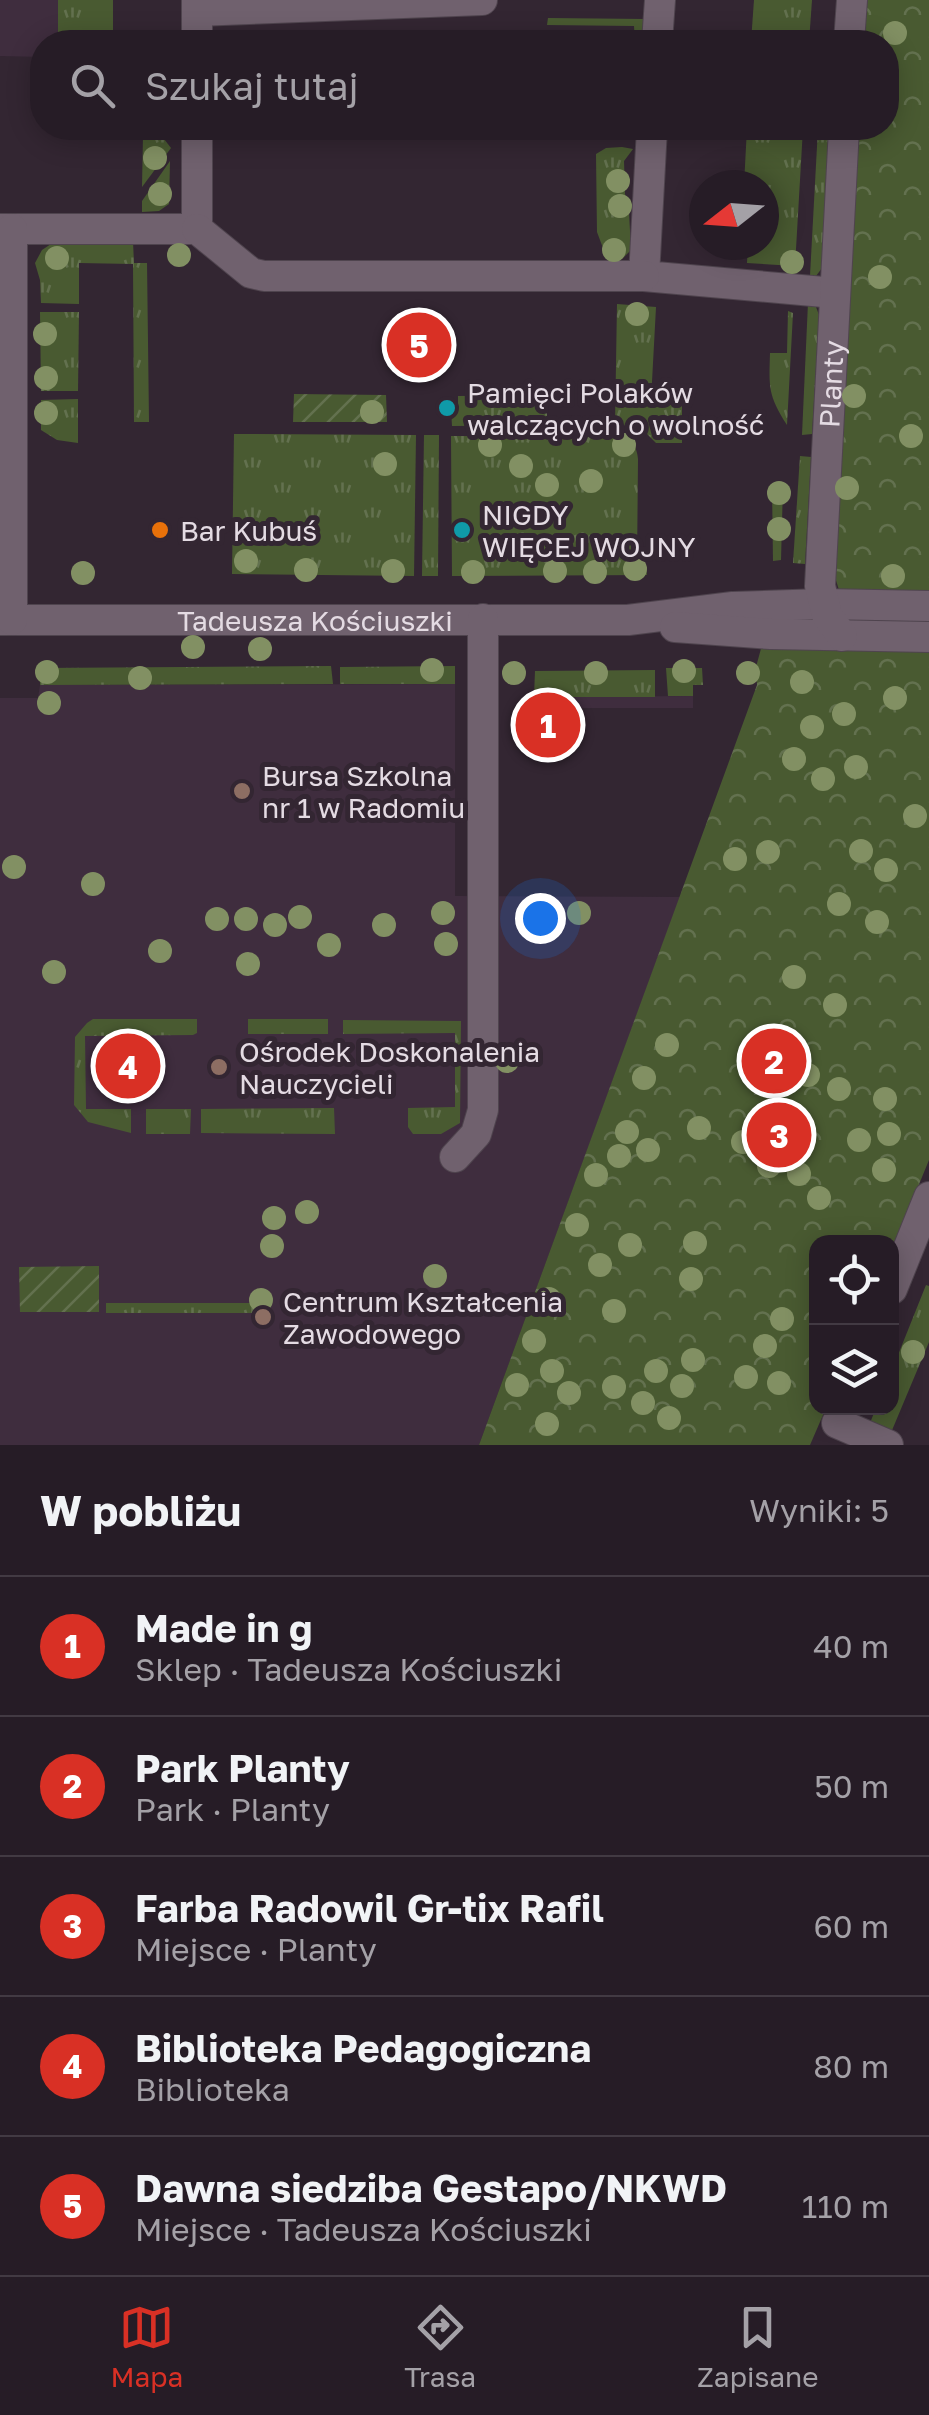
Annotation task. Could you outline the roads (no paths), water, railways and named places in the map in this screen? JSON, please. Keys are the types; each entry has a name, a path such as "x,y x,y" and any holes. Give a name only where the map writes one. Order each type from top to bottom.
{"street":[{"path":"197,5 482,0"},
{"path":"658,30 660,0"},
{"path":"850,30 852,0"},
{"path":"196,140 196,229"},
{"path":"644,276 651,140"},
{"name":"Planty","path":"842,636 823,604 820,545 843,140"},
{"path":"6,620 6,229 196,229 251,272 264,276 644,276 835,293"},
{"name":"Tadeusza Kościuszki","path":"628,620 733,607 929,606"},
{"path":"455,1157 476,1134 482,1110 483,619"},
{"name":"Tadeusza Kościuszki","path":"6,620 628,620 704,630 929,637"},
{"path":"899,1278 919,1251 929,1197"},
{"path":"836,1425 888,1445"}],"place":[{"name":"Dawna siedziba Gestapo/NKWD","path":"419,345"},
{"name":"Pamięci Polaków walczących o wolność","path":"447,408"},
{"name":"Bar Kubuś","path":"160,530"},
{"name":"NIGDY WIĘCEJ WOJNY","path":"462,530"},
{"name":"Made in g","path":"548,725"},
{"name":"Bursa Szkolna nr 1 w Radomiu","path":"242,791"},
{"name":"Park Planty","path":"774,1061"},
{"name":"Biblioteka Pedagogiczna","path":"128,1066"},
{"name":"Ośrodek Doskonalenia Nauczycieli","path":"219,1067"},
{"name":"Farba Radowil Gr-tix Rafil","path":"779,1135"},
{"name":"Centrum Kształcenia Zawodowego","path":"263,1317"}]}
